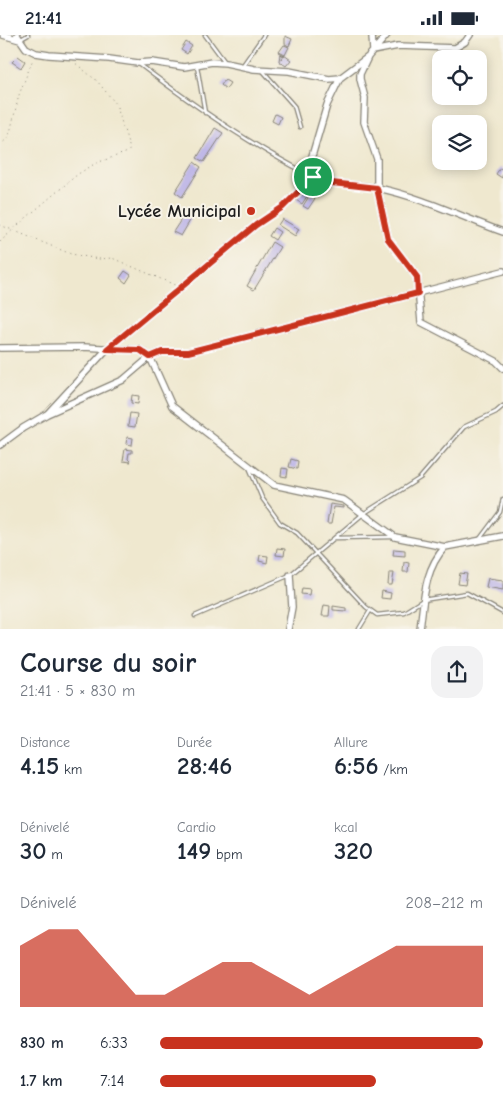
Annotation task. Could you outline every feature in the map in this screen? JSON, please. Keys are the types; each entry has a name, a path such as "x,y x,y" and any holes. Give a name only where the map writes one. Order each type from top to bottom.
{"street":[{"path":"3,35 18,38 26,48 36,53 138,63 152,62 184,67 212,62 226,63 262,70 289,71 329,79 340,78"},
{"path":"372,35 373,51"},
{"path":"47,414 107,349 256,225 283,207 313,177 312,156 327,105 340,78 368,57 387,35"},
{"path":"373,51 398,46 454,49 470,35"},
{"path":"368,57 360,74 365,98 364,123 377,159 377,188 388,239 417,277 421,322 496,361 503,367"},
{"path":"313,177 323,182 377,188 406,196 503,232"},
{"path":"0,445 22,428 47,414 123,380 150,357 162,352 188,352 503,271"},
{"path":"0,348 140,350 150,357 172,405 274,485 344,500 395,537 445,547 503,536"},
{"path":"420,629 423,600 433,560 445,547"},
{"path":"288,629 292,607 290,575"}],"lane":[{"path":"18,38 28,35"},
{"path":"205,35 226,63"},
{"path":"242,66 264,35"},
{"path":"138,63 206,114 269,155 313,177"},
{"path":"197,66 206,114"},
{"path":"262,70 294,105 300,127"},
{"path":"195,616 290,575 363,514 420,478 464,427 496,412 503,406"},
{"path":"248,466 262,498 280,523 297,533 315,554 377,615 404,612 423,600 467,593 503,613"},
{"path":"478,541 500,512 503,499"},
{"path":"335,538 395,537"},
{"path":"359,629 370,610"}],"path":[{"path":"0,145 9,137 24,77 36,53"},
{"path":"0,243 11,231 78,174 96,163 128,152 130,149 116,104 97,81 65,55"},
{"path":"0,225 71,254 99,259 112,258 137,267 179,288"}],"building":[{"path":"285,36 292,39 289,46 285,44"},
{"path":"186,42 192,46 187,54 181,50"},
{"path":"284,45 289,47 285,55 279,52"},
{"path":"280,54 283,55 281,59 284,55 291,60 286,66 279,61"},
{"path":"18,56 25,61 21,68 12,62"},
{"path":"225,80 230,83 226,89 221,85"},
{"path":"275,114 281,117 278,124 272,121"},
{"path":"215,128 223,133 204,162 197,158"},
{"path":"194,162 201,167 182,197 175,192"},
{"path":"500,168 503,170 502,178 496,174"},
{"path":"304,189 309,193 302,204 296,200"},
{"path":"311,193 316,197 308,209 303,206"},
{"path":"184,215 191,219 181,236 173,232"},
{"path":"282,219 299,229 295,236 278,225"},
{"path":"274,228 280,232 275,240 269,236"},
{"path":"272,242 280,247 254,290 247,286"},
{"path":"125,271 131,275 126,283 120,278"},
{"path":"132,395 139,396 138,404 131,403"},
{"path":"130,413 137,414 135,427 128,426"},
{"path":"127,437 133,438 132,445 126,444"},
{"path":"125,449 132,450 132,453 129,453 128,459 131,462 123,461"},
{"path":"291,459 298,461 297,469 289,467"},
{"path":"282,468 288,469 287,477 281,476"},
{"path":"330,504 344,506 344,508 334,507 331,524 327,524"},
{"path":"277,548 285,549 284,556 276,555"},
{"path":"394,549 405,550 405,556 393,555"},
{"path":"260,555 268,556 267,563 259,561"},
{"path":"404,562 409,563 408,572 403,572"},
{"path":"389,573 394,573 392,585 388,585"},
{"path":"460,573 467,574 465,585 458,584"},
{"path":"488,578 503,580 503,590 486,587"},
{"path":"302,588 310,589 309,595 301,594"},
{"path":"382,591 391,593 390,599 381,598"},
{"path":"324,605 330,606 329,616 322,616"},
{"path":"333,606 346,608 346,611 333,610"}],"place":[{"name":"Lycée Municipal","path":"251,211"}],"route":[{"path":"313,177 323,182 377,188 388,239 417,277 418,293 188,352 162,352 150,357 140,350 107,349 200,270 256,225 283,207 313,177"}]}
